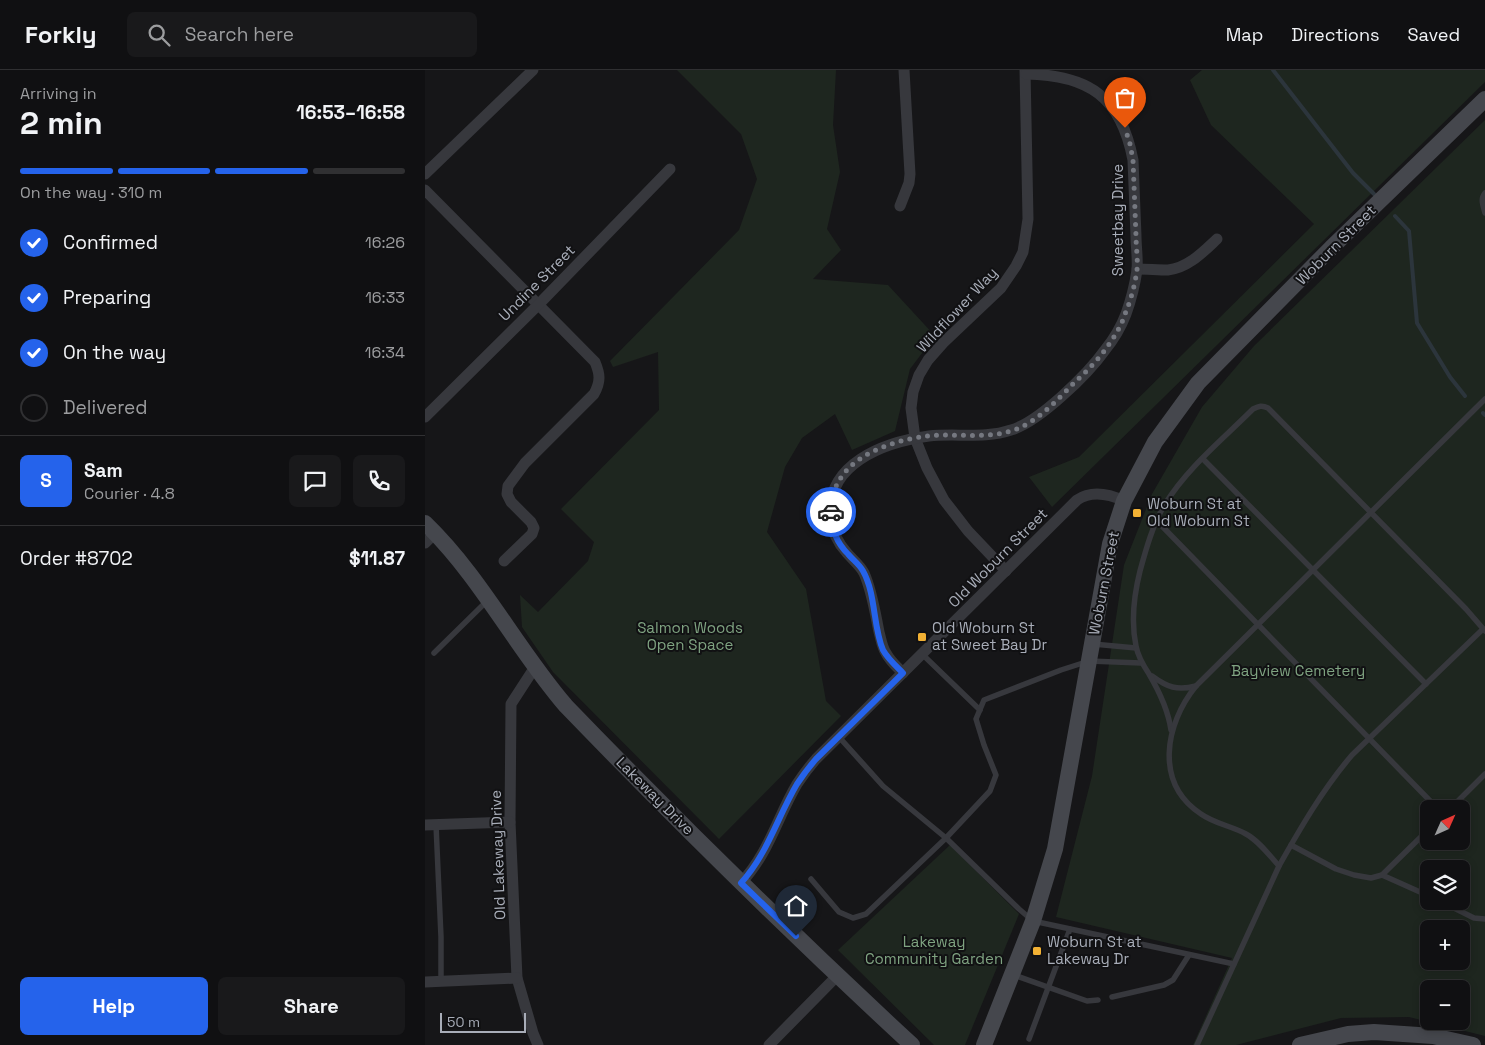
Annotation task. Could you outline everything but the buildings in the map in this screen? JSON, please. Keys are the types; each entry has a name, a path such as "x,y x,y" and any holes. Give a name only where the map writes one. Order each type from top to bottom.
{"street":[{"path":"425,174 533,70"},
{"path":"900,206 910,174 904,70"},
{"name":"Sweetbay Drive","path":"903,673 889,659 883,648 868,584 863,571 835,536 831,520 831,506 833,492 842,476 854,462 863,456 898,442 941,435 997,434 1024,426 1036,418 1105,352 1125,314 1137,269 1133,160 1125,128 1118,114 1106,100 1088,87 1069,79 1025,72"},
{"name":"Wildflower Way","path":"1006,571 955,517 944,500 927,468 915,438 911,408 913,392 919,375 928,360 1007,280 1023,252 1028,219 1025,72"},
{"name":"Woburn Street","path":"984,1045 1033,921 1055,849 1110,544 1125,500 1155,442 1198,383 1331,248 1485,99"},
{"name":"Undine Street","path":"425,417 539,304 670,169"},
{"path":"425,190 595,362 600,372 599,384 594,394 525,463 511,480 507,494 511,502 531,522 534,528 532,534 504,561"},
{"path":"1137,269 1170,270 1186,265 1217,239"},
{"name":"Old Woburn Street","path":"741,883 753,870 797,785 816,759 1081,497 1091,494 1105,494 1125,500"},
{"name":"Lakeway Drive","path":"428,533 467,570 546,682 567,706 741,883 912,1045"},
{"name":"Old Lakeway Drive","path":"535,667 511,704 510,822 517,978 538,1045"},
{"path":"430,825 510,822"},
{"path":"769,1045 837,976"},
{"path":"425,982 517,978"},
{"path":"1299,1045 1348,1034 1374,1032 1433,1036 1473,1045"}],"lane":[{"path":"1485,192 1481,202 1485,213"},
{"path":"1279,866 1248,835 1209,820 1199,814 1183,798 1172,776 1168,753 1177,715 1196,686 1485,399"},
{"path":"1172,734 1163,700 1141,663 1136,648 1134,618 1137,586 1145,554 1165,505 1185,477 1253,409 1263,406 1268,408 1466,609 1484,630 1369,738 1328,784 1279,866 1197,1045"},
{"path":"1203,458 1426,684"},
{"path":"1157,521 1429,800"},
{"path":"435,653 488,600"},
{"path":"1092,644 1136,648"},
{"path":"922,654 980,710"},
{"path":"811,879 839,912 853,918 866,914 947,838 990,791 995,775 976,719 984,700 1089,661 1141,663"},
{"path":"1149,674 1161,683 1175,688 1184,689 1196,686"},
{"path":"839,737 883,786 947,838 1033,921 1233,964"},
{"path":"1459,800 1485,774"},
{"path":"430,825 441,937 441,982"},
{"path":"1291,845 1337,869 1354,876 1371,878 1382,875 1420,838"},
{"path":"1382,875 1420,892"},
{"path":"1458,910 1474,918 1485,919"},
{"path":"1029,1039 1070,928"},
{"path":"1112,997 1164,985 1173,980 1189,955"},
{"path":"1012,974 1087,1001 1098,1000"}],"green space":[{"name":"Salmon Woods Open Space","path":"677,70 836,70 833,125 840,172 827,229 841,250 813,279 888,285 935,336 910,369 895,431 852,450 835,414 802,438 785,467 767,532 806,589 826,701 841,716 719,839 553,672 522,627 520,595 538,612 588,561 594,542 561,509 659,410 658,352 613,367 610,361 739,230 757,179 741,134"},
{"path":"1202,70 1485,70 1485,82 1052,507 1029,477 1079,457 1314,224 1211,125 1190,80"},
{"name":"Bayview Cemetery","path":"1485,120 1485,1036 1461,1030 1470,1030 1470,980 1420,980 1420,1020 1409,1017 1341,1018 1236,1045 1193,1045 1232,958 1056,917 1092,776 1124,565 1152,494 1202,407 1254,346"},
{"name":"Lakeway Community Garden","path":"950,845 1019,914 965,1045 934,1045 838,950"}],"waterway":[{"path":"1273,70 1353,173 1374,194"},
{"path":"1395,216 1409,231 1417,323 1450,377 1465,396"}],"way so far":[{"path":"831,512 833,492 842,476 854,462 863,456 898,442 915,438 941,435 997,434 1024,426 1062,395 1105,352 1125,314 1137,269 1133,160 1125,128"}],"place":[{"name":"Woburn St at Old Woburn St","path":"1137,513"},
{"name":"Old Woburn St at Sweet Bay Dr","path":"922,637"},
{"name":"Woburn St at Lakeway Dr","path":"1037,951"}],"route":[{"path":"796,936 741,883 753,870 806,771 903,673 885,653 868,584 863,571 848,555 835,536 831,512"}]}
